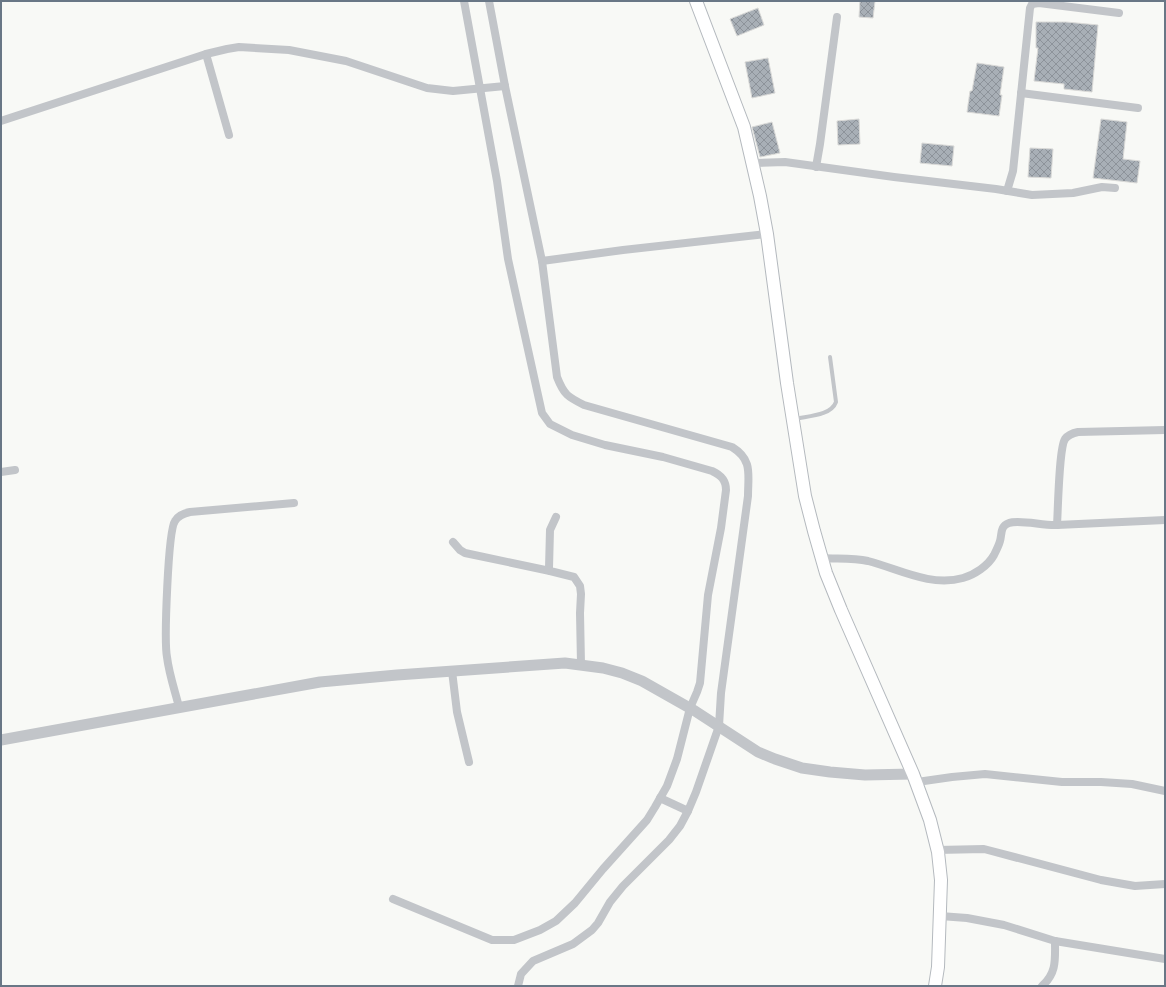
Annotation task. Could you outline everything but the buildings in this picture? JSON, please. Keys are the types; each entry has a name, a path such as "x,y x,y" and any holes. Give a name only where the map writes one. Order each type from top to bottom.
{"main road":[{"path":"696,1 742,121 760,196 767,234 805,496 822,558 841,610 915,778 930,820 937,850 941,880 938,967 935,986"}],"street":[{"path":"393,899 492,940 514,940 540,930 556,921 575,903 607,864 647,820 663,798 677,759 700,683 708,595 721,528 726,485 720,476 712,471 572,435 550,424 542,413 508,259 483,88 464,1"},
{"path":"489,1 502,87 542,261 557,377 562,390 572,399 584,405 732,447 741,452 746,459 748,471 748,496 717,725 696,792 685,810 680,826 669,840 623,886 610,902 598,923 592,930 573,944 533,961 521,974 518,986"},
{"path":"1007,191 1012,171 1026,36 1030,8 1032,4 1039,3 1119,13"},
{"path":"816,167 837,17"},
{"path":"1,121 206,54 238,48 289,50 346,61 427,88 453,90 502,87"},
{"path":"206,54 229,135"},
{"path":"1021,93 1138,108"},
{"path":"752,163 785,162 1032,195 1073,193 1102,187 1115,188"},
{"path":"542,261 623,250 767,234"},
{"path":"1057,525 1062,446 1068,436 1078,432 1165,430"},
{"path":"1,472 15,470"},
{"path":"179,708 165,645 169,563 174,521 183,514 190,512 294,503"},
{"path":"550,571 550,530 556,517"},
{"path":"822,558 867,561 892,570 934,580 953,580 964,578 977,572 985,565 993,556 1000,541 1001,530 1009,522 1057,525 1165,520"},
{"path":"453,542 465,553 574,577 580,586 581,594 581,664"},
{"path":"1,740 320,682 565,663 581,664 622,673 642,681 717,725 758,752 775,760 802,768 865,775 915,778 985,774 1062,782 1132,784 1165,791"},
{"path":"452,672 457,712 469,762"},
{"path":"663,798 685,810"},
{"path":"937,850 984,849 1101,880 1134,886 1165,884"},
{"path":"940,916 967,918 1004,925 1055,941 1165,959"},
{"path":"1042,986 1052,975 1055,967 1055,941"}],"lane":[{"path":"793,419 827,412 834,407 836,402 830,357"}]}
